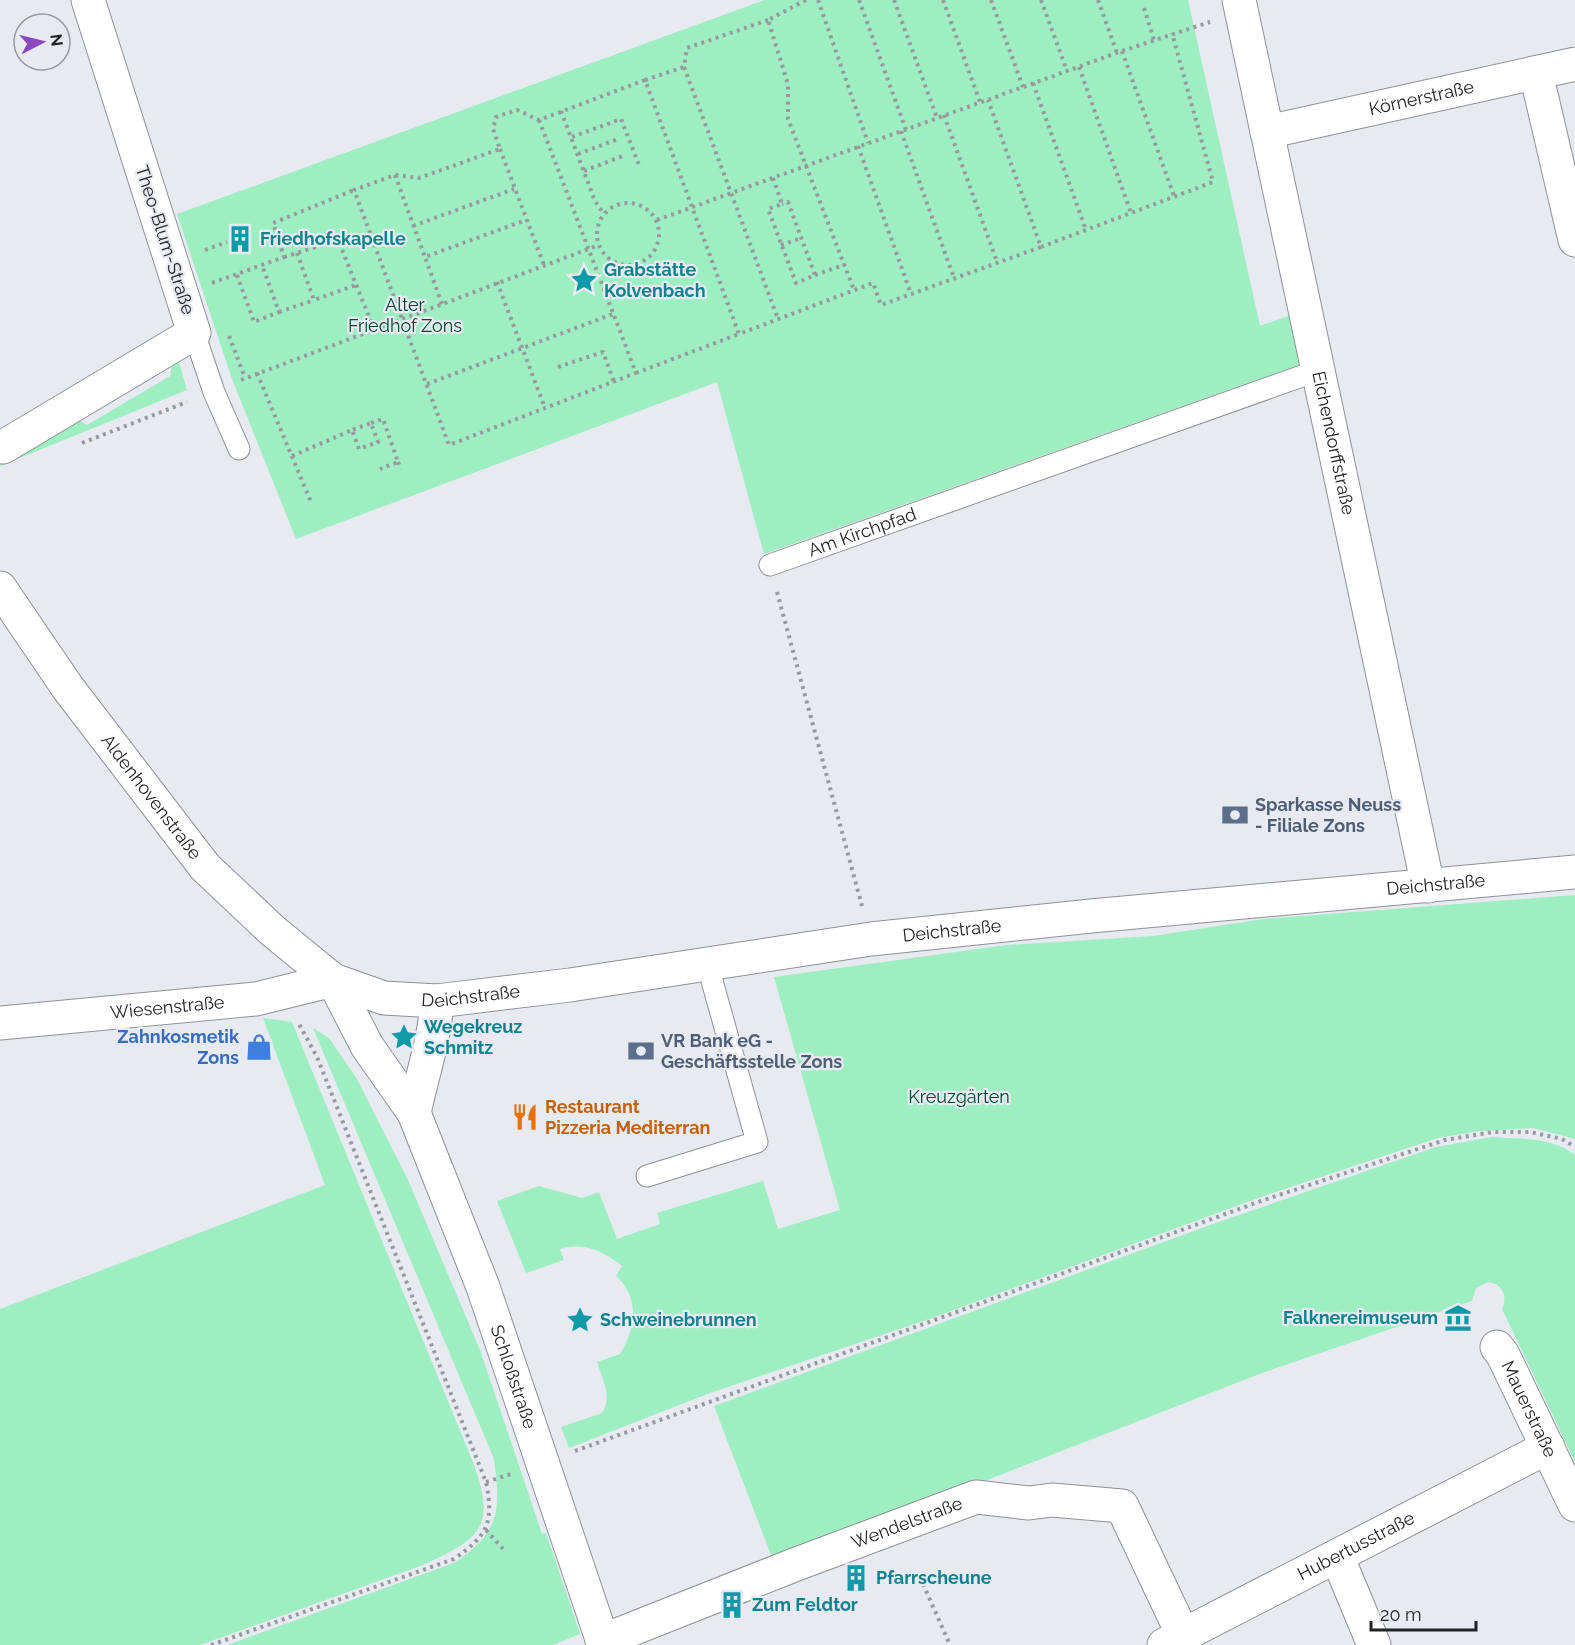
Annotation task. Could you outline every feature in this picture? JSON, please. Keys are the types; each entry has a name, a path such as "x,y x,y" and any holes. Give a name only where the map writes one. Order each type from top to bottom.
{"street":[{"name":"Theo-Blum-Straße","path":"1,448 194,333 88,0"},
{"name":"Eichendorffstraße","path":"1240,7 1428,886"},
{"name":"Körnerstraße","path":"1267,132 1575,64"},
{"path":"1536,73 1575,240"},
{"name":"Aldenhovenstraße","path":"0,588 68,688 205,867 273,931 333,980"},
{"name":"Deichstraße","path":"333,980 384,998 437,1001 570,985 871,939 1091,916 1575,872"},
{"name":"Wiesenstraße","path":"0,1023 256,999 333,980"},
{"name":"Schloßstraße","path":"333,980 367,1046 414,1113 483,1287 544,1462 603,1643"},
{"path":"414,1113 424,1068 436,1032 437,1001"},
{"name":"Mauerstraße","path":"1497,1347 1575,1505"},
{"name":"Hubertusstraße","path":"1173,1640 1548,1447"},
{"name":"Wendelstraße","path":"603,1643 794,1564 976,1497 1029,1503 1052,1500 1122,1506 1173,1640"},
{"path":"1337,1556 1374,1645"}],"lane":[{"path":"194,333 214,392 239,449"},
{"name":"Am Kirchpfad","path":"770,565 1319,370"},
{"path":"647,1176 757,1142 708,963"}],"path":[{"path":"778,320 684,67 687,48 768,20 806,0"},
{"path":"818,0 868,143"},
{"path":"859,0 954,278"},
{"path":"894,0 937,118"},
{"path":"943,0 980,102"},
{"path":"991,0 1023,87"},
{"path":"1041,0 1067,71"},
{"path":"1098,0 1174,196"},
{"path":"657,220 1240,7"},
{"path":"1144,8 1154,40"},
{"path":"768,20 788,84 788,119 854,290"},
{"path":"354,190 449,445 873,283 881,305 1213,182 1172,33"},
{"path":"539,120 684,67"},
{"path":"1079,67 1131,213"},
{"path":"645,80 739,334"},
{"path":"1033,83 1086,230"},
{"path":"988,100 1041,247"},
{"path":"544,265 493,129 496,117 517,110 539,120 636,374"},
{"path":"561,111 595,201 604,214"},
{"path":"944,115 997,262"},
{"path":"572,137 621,119 639,165"},
{"path":"578,154 618,139"},
{"path":"858,146 911,294"},
{"path":"284,257 273,223 394,175 418,178 500,149"},
{"path":"584,171 623,156"},
{"path":"394,175 442,304"},
{"path":"773,178 782,204"},
{"path":"413,226 514,189"},
{"path":"815,275 788,202 768,209 796,283 844,265"},
{"path":"633,203 648,209 657,220 659,239 652,254 639,263 623,265 608,258 598,245 597,229 604,214 617,204 633,203"},
{"path":"425,257 526,220"},
{"path":"781,245 801,238"},
{"path":"212,272 215,282 338,240 374,329"},
{"path":"208,261 204,250 227,242"},
{"path":"74,446 257,373 598,245"},
{"path":"297,253 314,300"},
{"path":"262,265 279,312"},
{"path":"237,275 254,322 357,285"},
{"path":"497,282 544,408"},
{"path":"427,384 613,314"},
{"path":"558,367 603,352 614,382"},
{"path":"257,373 311,502"},
{"path":"292,456 383,419 401,469"},
{"path":"352,430 359,449 378,442 371,423"},
{"path":"380,469 398,462"},
{"path":"770,565 871,939"},
{"path":"211,1645 454,1559 473,1546 486,1530 491,1509 486,1482 317,1057 281,993"},
{"path":"544,1462 1261,1201 1444,1140 1493,1132 1530,1132 1562,1139 1575,1147"},
{"path":"486,1482 498,1478"},
{"path":"486,1530 504,1550"},
{"path":"923,1584 950,1645"}],"green space":[{"name":"Alter Friedhof Zons","path":"765,0 1188,0 1260,326 1291,315 1302,364 764,554 717,382 296,539 232,379 177,214"},
{"path":"178,359 187,390 0,466 0,460 45,441 77,419 87,425 170,376 173,361"},
{"name":"Kreuzgärten","path":"1575,895 1575,1139 1533,1128 1480,1131 1438,1138 1261,1197 932,1318 710,1393 569,1448 561,1427 602,1413 607,1394 597,1362 620,1354 630,1334 632,1303 624,1284 616,1276 622,1266 593,1249 569,1247 560,1249 564,1260 526,1273 497,1201 539,1186 582,1198 599,1192 617,1239 660,1224 657,1213 763,1181 778,1229 840,1210 774,977 1007,945 1153,936 1263,919"},
{"path":"263,1018 292,1022 473,1462 483,1502 483,1516 479,1528 459,1547 423,1565 200,1645 0,1645 0,1309 325,1185"},
{"path":"313,1028 329,1038 357,1079 408,1180 480,1350 542,1534 546,1533 580,1634 553,1645 227,1645 454,1563 481,1541 489,1530 497,1507 494,1459"},
{"path":"1492,1137 1546,1142 1575,1155 1575,1462 1502,1309 1503,1291 1497,1285 1488,1282 1476,1288 1472,1301 1262,1373 774,1563 714,1406 1213,1224 1436,1147"}],"place":[{"name":"Friedhofskapelle","path":"240,239"},
{"name":"Grabstätte Kolvenbach","path":"584,280"},
{"name":"Sparkasse Neuss - Filiale Zons","path":"1235,815"},
{"name":"Wegekreuz Schmitz","path":"404,1037"},
{"name":"Zahnkosmetik Zons","path":"259,1047"},
{"name":"VR Bank eG - Geschäftsstelle Zons","path":"641,1051"},
{"name":"Restaurant Pizzeria Mediterran","path":"525,1117"},
{"name":"Falknereimuseum","path":"1458,1318"},
{"name":"Schweinebrunnen","path":"580,1320"},
{"name":"Pfarrscheune","path":"856,1578"},
{"name":"Zum Feldtor","path":"732,1605"}]}
